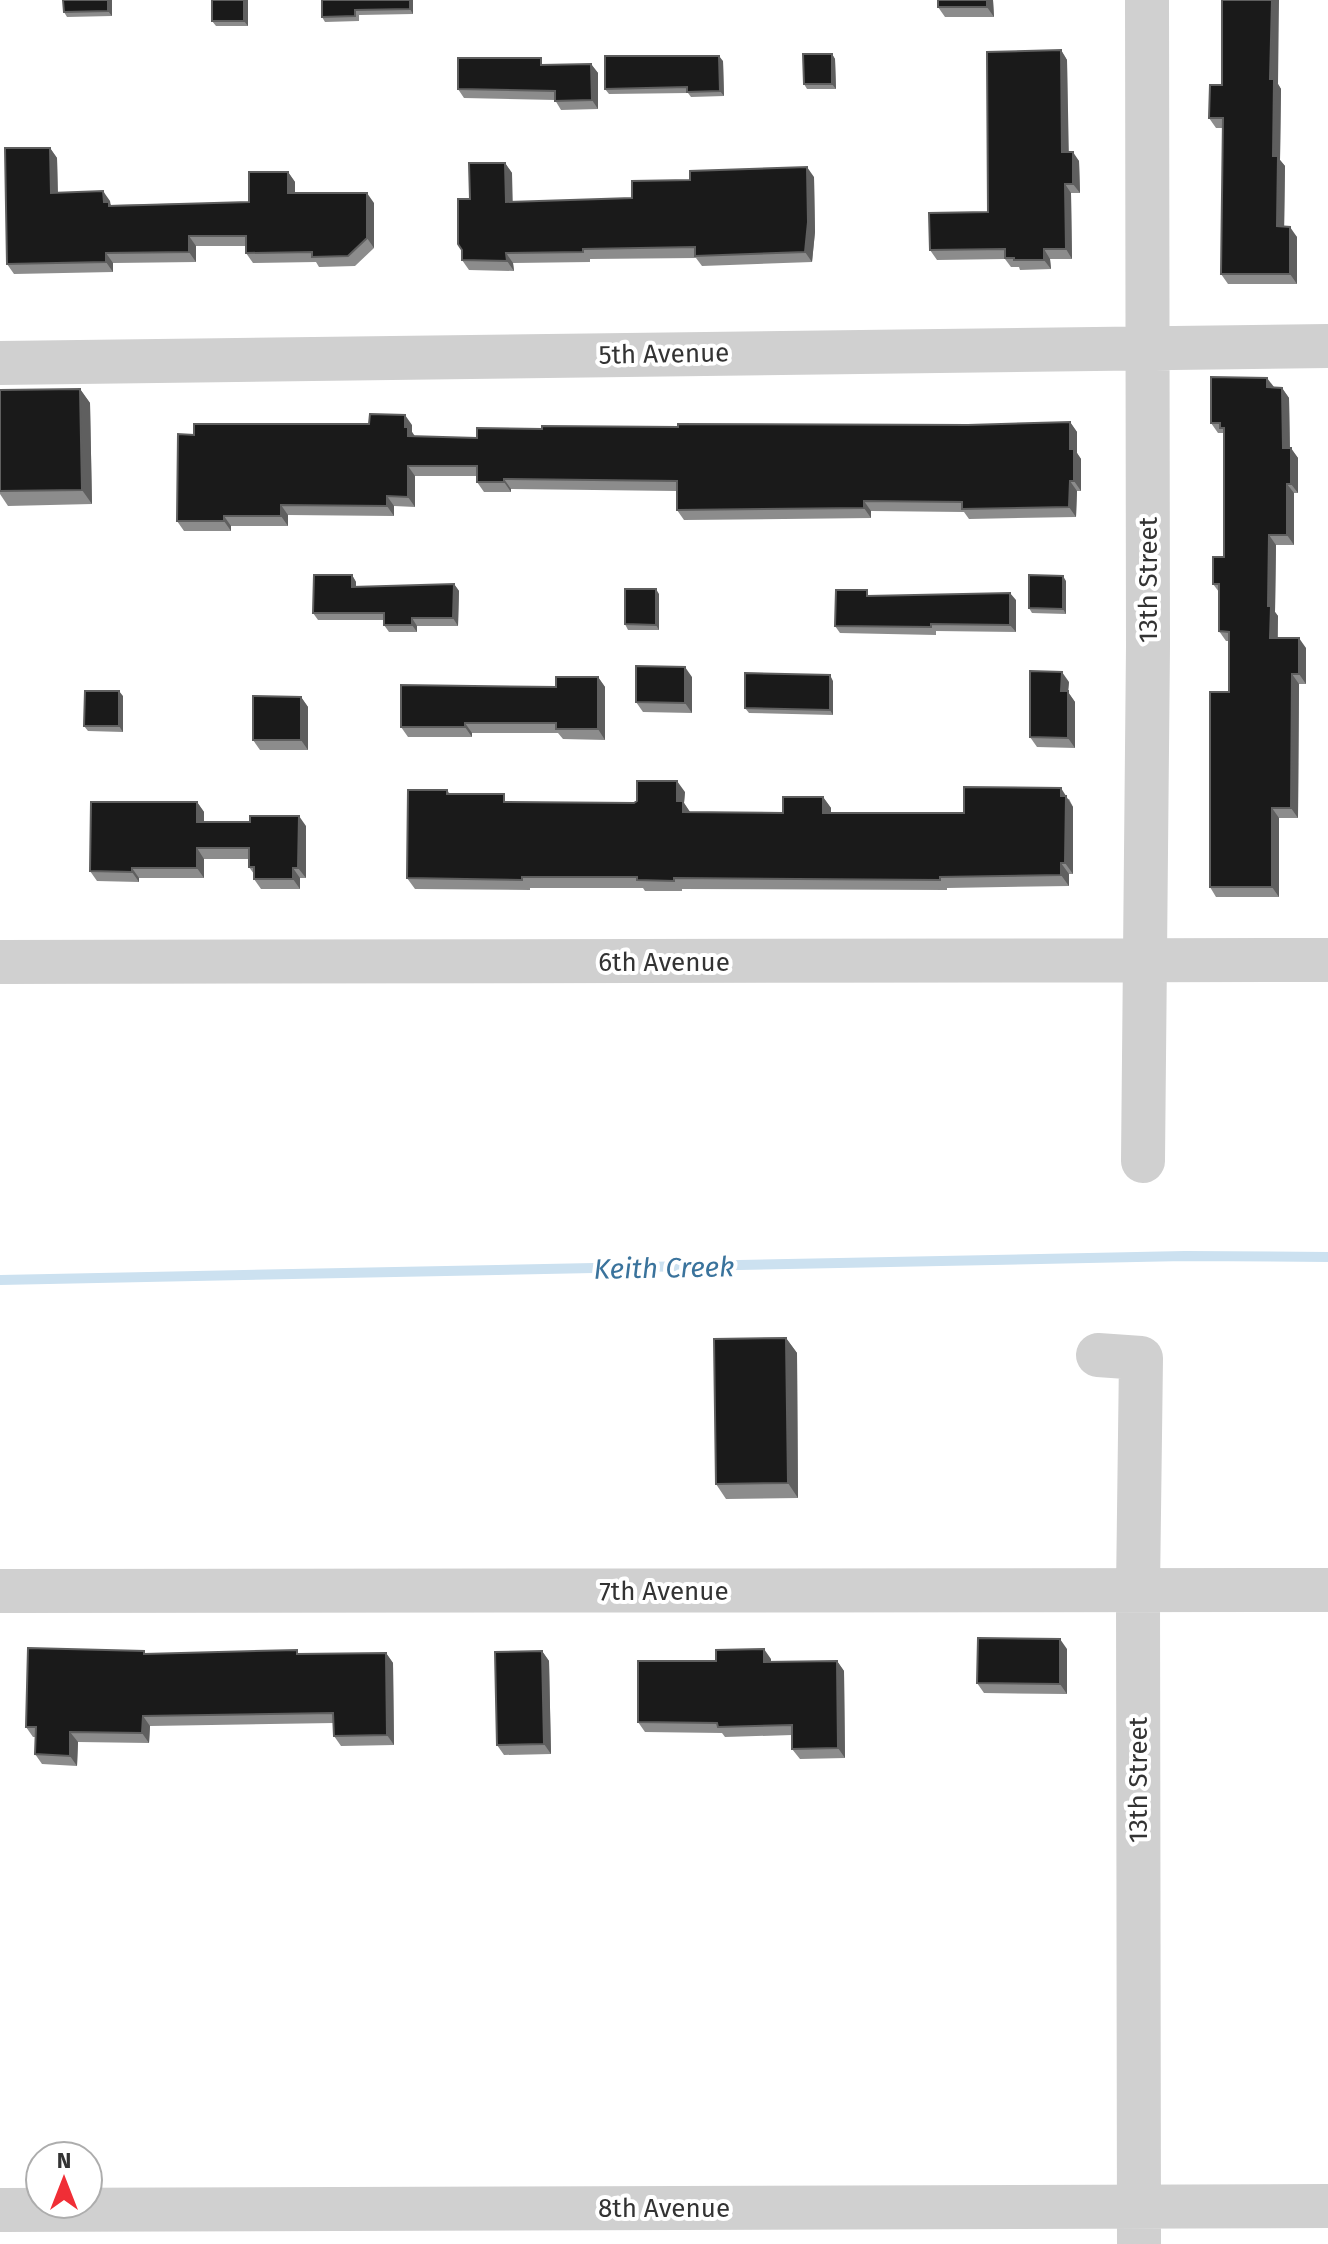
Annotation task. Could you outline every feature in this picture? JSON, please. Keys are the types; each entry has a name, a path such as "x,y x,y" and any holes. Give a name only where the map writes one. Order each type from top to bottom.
{"street":[{"name":"13th Street","path":"1143,1161 1147,0"},
{"name":"5th Avenue","path":"0,363 1328,346"},
{"name":"6th Avenue","path":"0,962 1328,960"},
{"name":"13th Street","path":"1098,1355 1141,1358 1138,1590 1139,2225"},
{"name":"7th Avenue","path":"0,1591 1328,1590"},
{"name":"8th Avenue","path":"0,2210 1139,2225 1328,2206"}],"building":[{"path":"63,0 108,0 108,11 64,12"},
{"path":"212,0 244,0 244,21 212,21"},
{"path":"322,0 410,0 410,9 355,10 355,16 322,17"},
{"path":"938,0 987,0 987,7 938,7"},
{"path":"1222,0 1272,0 1270,79 1274,79 1273,156 1278,156 1277,226 1290,227 1290,274 1221,274 1223,118 1209,118 1210,85 1222,85"},
{"path":"1061,50 1062,152 1073,152 1073,184 1065,184 1066,249 1044,249 1044,260 1005,258 1005,249 930,250 929,213 988,212 987,52"},
{"path":"803,54 832,54 832,84 804,84"},
{"path":"605,56 719,56 720,91 687,92 687,87 605,89"},
{"path":"458,58 541,58 541,65 591,64 592,100 555,101 555,91 458,89"},
{"path":"5,148 50,148 51,193 103,191 104,202 109,202 109,206 249,202 249,172 288,172 288,193 367,193 367,238 348,256 312,257 312,252 246,253 246,236 189,236 189,252 106,253 106,262 7,264"},
{"path":"469,163 505,163 506,202 632,198 632,181 690,180 690,171 807,167 805,252 695,256 695,247 583,249 583,252 506,253 507,261 462,260 462,250 458,244 458,199 470,199"},
{"path":"1211,377 1267,378 1267,387 1282,388 1283,448 1291,448 1287,535 1269,535 1270,638 1299,638 1299,674 1292,674 1291,808 1272,808 1272,887 1210,887 1210,692 1229,692 1229,632 1219,631 1219,584 1213,584 1213,557 1224,557 1224,428 1220,428 1220,423 1211,423"},
{"path":"80,389 82,490 0,491 0,390"},
{"path":"370,414 405,415 408,436 477,438 477,428 542,429 542,426 1070,422 1074,481 1070,481 1069,507 962,509 962,502 864,501 864,508 677,510 677,481 504,479 504,482 477,482 477,466 408,466 408,497 387,496 387,506 281,505 281,516 224,516 224,521 177,521 178,434 194,435 194,424 369,424"},
{"path":"314,575 352,575 352,587 454,584 453,618 412,618 412,625 384,625 384,613 313,613"},
{"path":"1029,575 1063,576 1063,609 1029,608"},
{"path":"625,589 656,589 656,625 625,624"},
{"path":"836,590 867,590 867,596 1010,593 1010,625 835,626"},
{"path":"636,666 685,667 685,703 636,702"},
{"path":"1030,671 1062,672 1061,691 1068,691 1068,738 1030,737"},
{"path":"745,673 830,675 830,710 745,708"},
{"path":"556,677 598,677 598,729 556,729 556,723 401,727 401,685 556,687"},
{"path":"85,691 119,691 119,726 84,726"},
{"path":"253,696 301,697 301,740 253,740"},
{"path":"637,781 677,781 677,801 683,801 683,812 783,813 783,797 823,797 823,813 964,813 964,787 1061,788 1061,796 1066,796 1065,863 1061,863 1061,875 940,877 940,880 407,878 408,790 504,794 504,802 634,803 637,801"},
{"path":"91,802 197,802 197,822 250,822 250,816 299,816 298,868 293,868 293,879 254,879 254,867 249,867 249,848 197,848 197,868 90,871"},
{"path":"786,1338 788,1483 716,1484 714,1339"},
{"path":"978,1638 1060,1639 1060,1684 977,1683"},
{"path":"28,1648 144,1651 144,1654 297,1650 297,1654 386,1653 387,1735 334,1736 333,1713 143,1716 142,1733 70,1732 70,1756 35,1754 36,1727 26,1727"},
{"path":"764,1649 764,1662 837,1661 838,1748 792,1749 792,1725 718,1727 717,1723 638,1722 638,1661 716,1661 716,1650"},
{"path":"542,1651 544,1744 497,1745 495,1652"}],"waterway":[{"name":"Keith Creek","path":"0,1280 1185,1256 1328,1257"}]}
